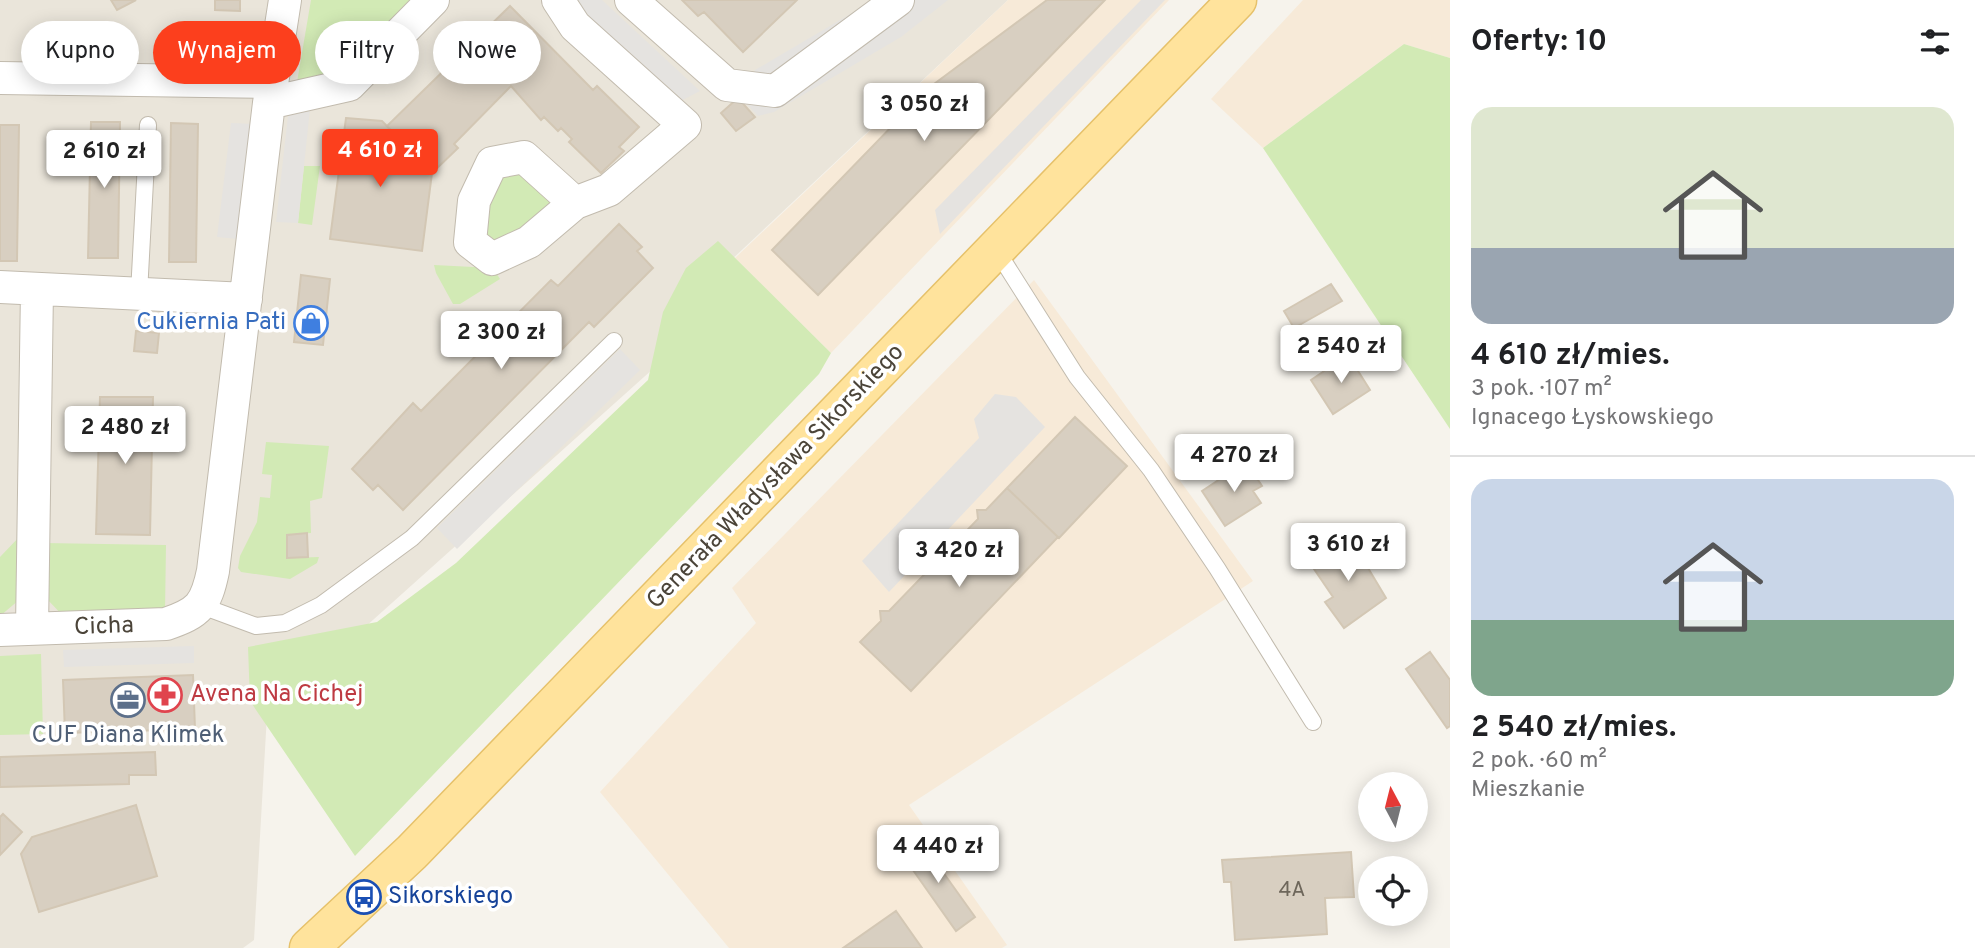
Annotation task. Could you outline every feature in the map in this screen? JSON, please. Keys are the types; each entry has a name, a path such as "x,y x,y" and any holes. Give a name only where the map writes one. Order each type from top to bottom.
{"main road":[{"name":"Generała Władysława Sikorskiego","path":"309,948 412,852 997,251 1237,0"}],"street":[{"path":"202,606 214,571 270,92 285,0"},
{"path":"0,78 270,92 349,85 433,0"},
{"path":"558,0 575,26 685,125 609,190 575,203"},
{"path":"631,0 727,85 775,91 898,0"},
{"path":"0,287 246,299"},
{"path":"32,629 37,289"},
{"name":"Cicha","path":"0,630 166,624 187,617 202,606"}],"lane":[{"path":"139,293 148,125"},
{"path":"997,251 1077,377 1151,470 1195,535 1313,722"},
{"path":"202,606 256,626 285,623 321,605 412,538 614,341"}],"shaded area":[{"path":"0,0 1008,0 711,279 732,298 267,715 254,940 243,948 0,948"},
{"path":"546,0 602,0 700,91 669,107"},
{"path":"874,0 948,0 901,37 774,112 758,116 740,97 755,70"},
{"path":"1008,0 1169,0 831,353 735,258"},
{"path":"1141,0 1165,0 940,234 935,210"},
{"path":"1303,0 1450,0 1450,58 1404,44 1263,148 1211,99"},
{"path":"310,109 298,223 276,222 288,116"},
{"path":"231,123 254,124 238,239 217,237"},
{"path":"1034,280 1253,581 909,805 1007,945 1002,948 729,948 600,792 756,623 732,588"},
{"path":"620,349 640,370 457,549 437,528"},
{"path":"995,394 1016,397 1045,427 889,592 862,561 979,438 974,419"},
{"path":"194,646 194,663 64,667 63,650"}],"green space":[{"path":"311,0 414,0 392,21 315,21 315,77 301,81 301,59"},
{"path":"1404,44 1450,58 1450,429 1263,148"},
{"path":"304,166 320,166 312,225 298,223"},
{"path":"509,166 551,195 552,210 513,237 494,240 485,233 492,181"},
{"path":"718,241 831,353 819,374 355,856 250,701 248,647 377,622 456,563 648,380 663,312 686,268"},
{"path":"434,265 493,268 500,279 460,304 453,304"},
{"path":"266,442 329,446 322,498 310,501 311,533 287,535 288,558 319,557 317,563 290,579 241,572 238,568 240,556 257,522 260,497 270,498 272,475 262,474"},
{"path":"22,534 19,600 0,616 0,557"},
{"path":"43,543 166,545 165,612 65,618 47,599"},
{"path":"41,654 43,734 0,735 0,656"}],"building":[{"path":"111,0 136,0 117,10"},
{"path":"215,0 240,0 240,11 215,10"},
{"path":"682,0 797,0 743,52 704,12 698,16"},
{"path":"1047,0 1105,0 818,295 772,250 930,87"},
{"path":"510,6 525,21 495,21"},
{"path":"541,37 593,90 597,86 639,127 619,147 624,151 601,173 569,142 572,139 561,128 558,131 544,117 541,120 511,86 454,144 458,148 432,173 387,126 433,81 433,84 541,84"},
{"path":"738,98 755,117 736,131 721,113"},
{"path":"346,118 382,121 432,173 422,251 330,239"},
{"path":"91,122 120,122 118,258 88,258"},
{"path":"171,123 198,124 196,262 169,262"},
{"path":"0,125 19,125 17,261 0,261"},
{"path":"619,224 642,247 637,251 653,268 594,327 589,322 403,510 378,485 373,490 352,469 413,403 421,411 551,280 558,286"},
{"path":"301,275 330,279 323,345 294,342"},
{"path":"1331,284 1342,301 1294,328 1284,311"},
{"path":"136,331 159,333 157,353 134,351"},
{"path":"1348,355 1370,390 1333,414 1311,380"},
{"path":"100,397 153,397 150,535 96,534"},
{"path":"1075,417 1127,466 1059,538 1007,488"},
{"path":"1246,462 1262,486 1253,491 1261,503 1225,526 1202,491"},
{"path":"1007,488 1058,537 911,691 860,642 881,621 880,611 889,611 978,519 977,510 986,510"},
{"path":"307,533 308,557 287,558 287,535"},
{"path":"1353,543 1386,598 1344,628 1325,602 1333,597 1314,569 1324,562 1321,550 1331,544 1339,545 1342,550"},
{"path":"1430,652 1450,680 1450,726 1447,728 1406,669"},
{"path":"193,675 195,729 65,733 63,680"},
{"path":"155,752 156,775 129,775 129,784 0,787 0,757"},
{"path":"136,805 157,876 39,912 21,854 32,837"},
{"path":"3,814 22,832 0,855 0,817"},
{"path":"920,840 975,917 956,931 901,853"},
{"path":"1351,852 1354,897 1325,898 1327,934 1235,940 1231,882 1224,882 1222,860"},
{"path":"896,911 922,948 843,948"}],"place":[{"name":"Cukiernia Pati","path":"311,323"},
{"name":"Avena Na Cichej","path":"165,695"},
{"name":"CUF Diana Klimek","path":"128,700"},
{"name":"Sikorskiego","path":"364,897"}]}
